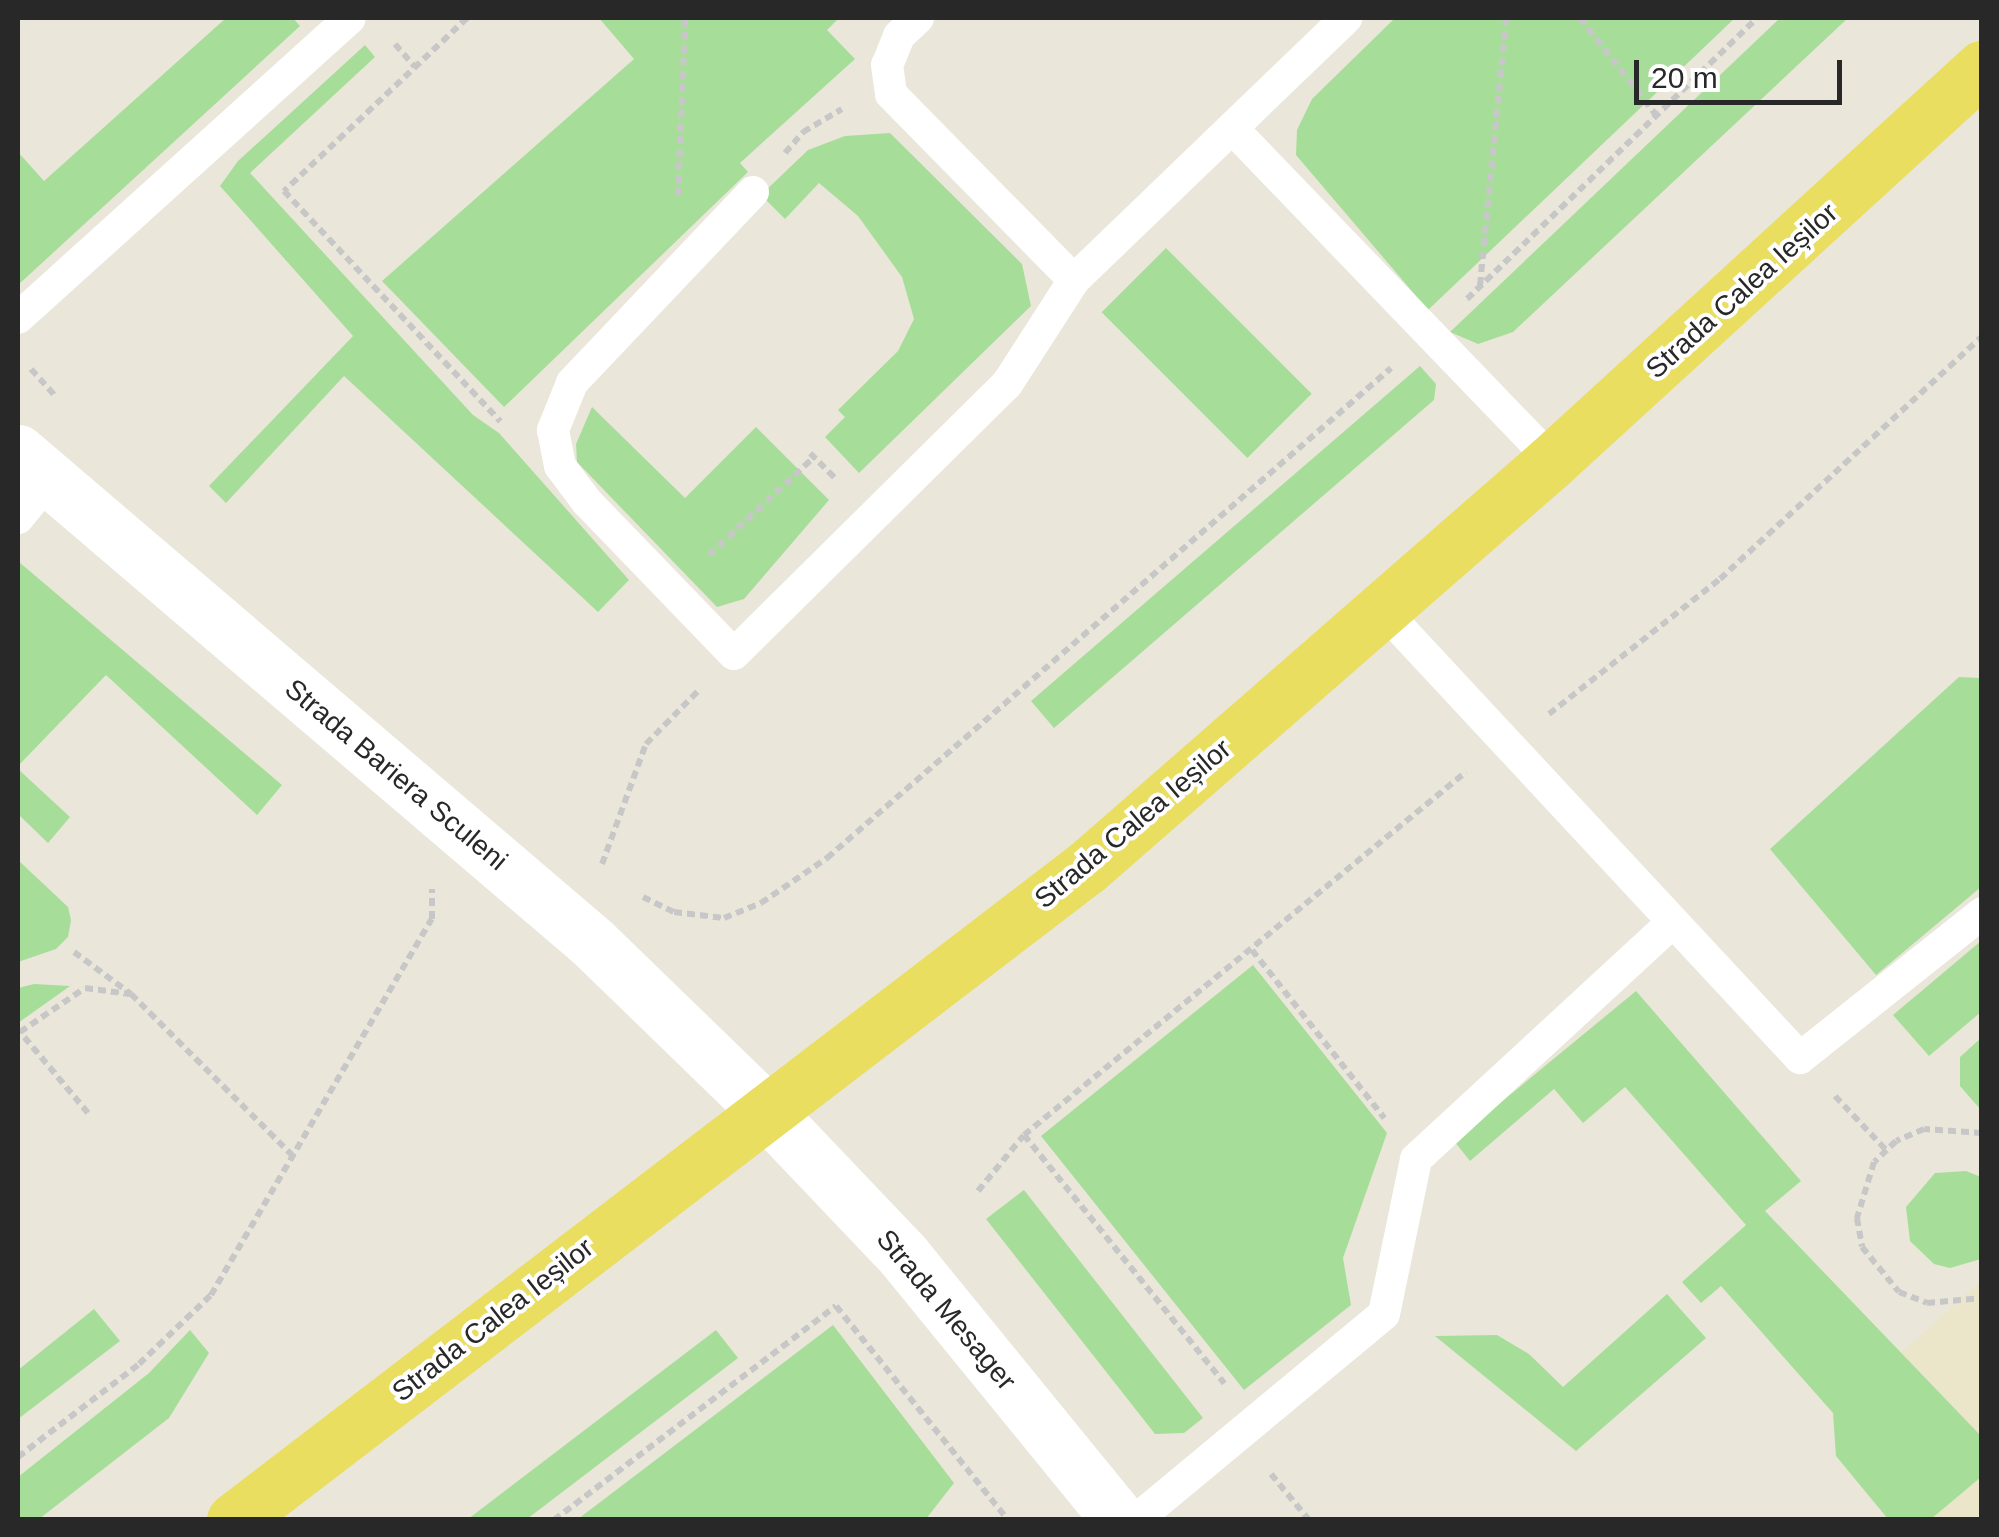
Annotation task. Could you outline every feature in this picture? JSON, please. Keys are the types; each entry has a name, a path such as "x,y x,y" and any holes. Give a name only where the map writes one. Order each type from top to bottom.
{"main road":[{"name":"Strada Calea Ieșilor","path":"234,1520 764,1108 1086,868 1552,461 1982,68"},
{"name":"Strada Bariera Sculeni","path":"28,483 593,943 764,1108"},
{"name":"Strada Mesager","path":"764,1108 902,1255 1119,1520"}],"lane":[{"path":"18,318 350,18"},
{"path":"918,18 899,36 886,83 1074,280"},
{"path":"752,192 572,383 553,430 560,466 734,654 1007,384 1074,280 1346,18"},
{"path":"1232,128 1552,461"},
{"path":"1383,610 1800,1058 1982,913"},
{"path":"1136,1520 1384,1314 1416,1159 1672,923"}],"path":[{"path":"467,18 284,190 502,423 553,430"},
{"path":"679,269 677,108 685,18"},
{"path":"1480,286 1506,18"},
{"path":"1580,18 1656,115"},
{"path":"628,890 674,912 724,918 762,902 827,858 1431,333 1757,18"},
{"path":"752,192 803,132 886,83"},
{"path":"18,354 68,408"},
{"path":"672,591 814,457"},
{"path":"584,863 598,875 646,744 734,654"},
{"path":"18,1457 139,1364 211,1296 432,919 432,878"},
{"path":"1252,950 1416,1159"},
{"path":"74,952 131,994 295,1158"},
{"path":"88,1113 20,1032 85,988 131,994"},
{"path":"1800,1058 1886,1150"},
{"path":"1982,1134 1924,1129 1886,1150 1861,1188 1856,1218 1877,1273 1927,1304 1982,1298"},
{"path":"1024,1135 1255,1421"},
{"path":"554,1520 836,1306 1008,1520"}],"shaded area":[{"path":"1981,1281 1981,1519 1888,1519 1836,1456 1834,1413"}],"green space":[{"path":"226,18 293,18 300,26 18,285 18,152 44,181"},
{"path":"599,18 839,18 827,30 855,59 740,163 748,172 504,407 382,281 634,59"},
{"path":"1395,18 1735,18 1428,310 1296,155 1297,130 1312,99"},
{"path":"1780,18 1848,18 1513,332 1478,344 1450,332"},
{"path":"365,45 375,57 250,173 473,415 499,433 629,580 598,612 344,376 226,503 209,486 353,336 220,186 238,161"},
{"path":"890,133 1022,264 1031,306 859,473 825,437 845,417 838,410 898,351 914,319 902,277 858,216 819,183 785,219 761,195 808,150 845,136"},
{"path":"1166,248 1312,394 1247,458 1102,312"},
{"path":"1420,366 1436,384 1434,400 1054,728 1031,701"},
{"path":"592,407 685,498 756,427 829,500 744,599 717,607 577,462 576,444"},
{"path":"19,562 282,785 257,815 106,675 18,766"},
{"path":"1959,677 1981,678 1981,887 1876,975 1770,849"},
{"path":"18,769 70,817 48,843 18,814"},
{"path":"18,860 68,907 71,920 68,937 56,949 18,962"},
{"path":"1981,941 1981,1012 1929,1056 1893,1015"},
{"path":"1253,965 1387,1133 1343,1258 1351,1305 1244,1390 1041,1136"},
{"path":"34,984 70,986 18,1023 18,988"},
{"path":"1636,991 1801,1181 1765,1211 1981,1436 1981,1477 1931,1519 1888,1519 1836,1456 1833,1413 1721,1286 1701,1303 1682,1282 1746,1225 1625,1087 1583,1123 1554,1089 1470,1161 1454,1141"},
{"path":"1981,1038 1981,1110 1960,1086 1960,1057"},
{"path":"1966,1171 1981,1177 1981,1259 1950,1268 1934,1264 1910,1241 1906,1207 1935,1173"},
{"path":"1024,1190 1203,1418 1184,1433 1155,1434 986,1219"},
{"path":"1667,1294 1706,1338 1576,1451 1435,1336 1497,1335 1529,1354 1563,1387"},
{"path":"94,1309 120,1341 18,1419 18,1370"},
{"path":"833,1325 954,1483 926,1519 578,1519"},
{"path":"190,1330 209,1353 169,1418 39,1519 18,1519 18,1477 149,1373"},
{"path":"716,1330 738,1358 527,1519 468,1519"}]}
